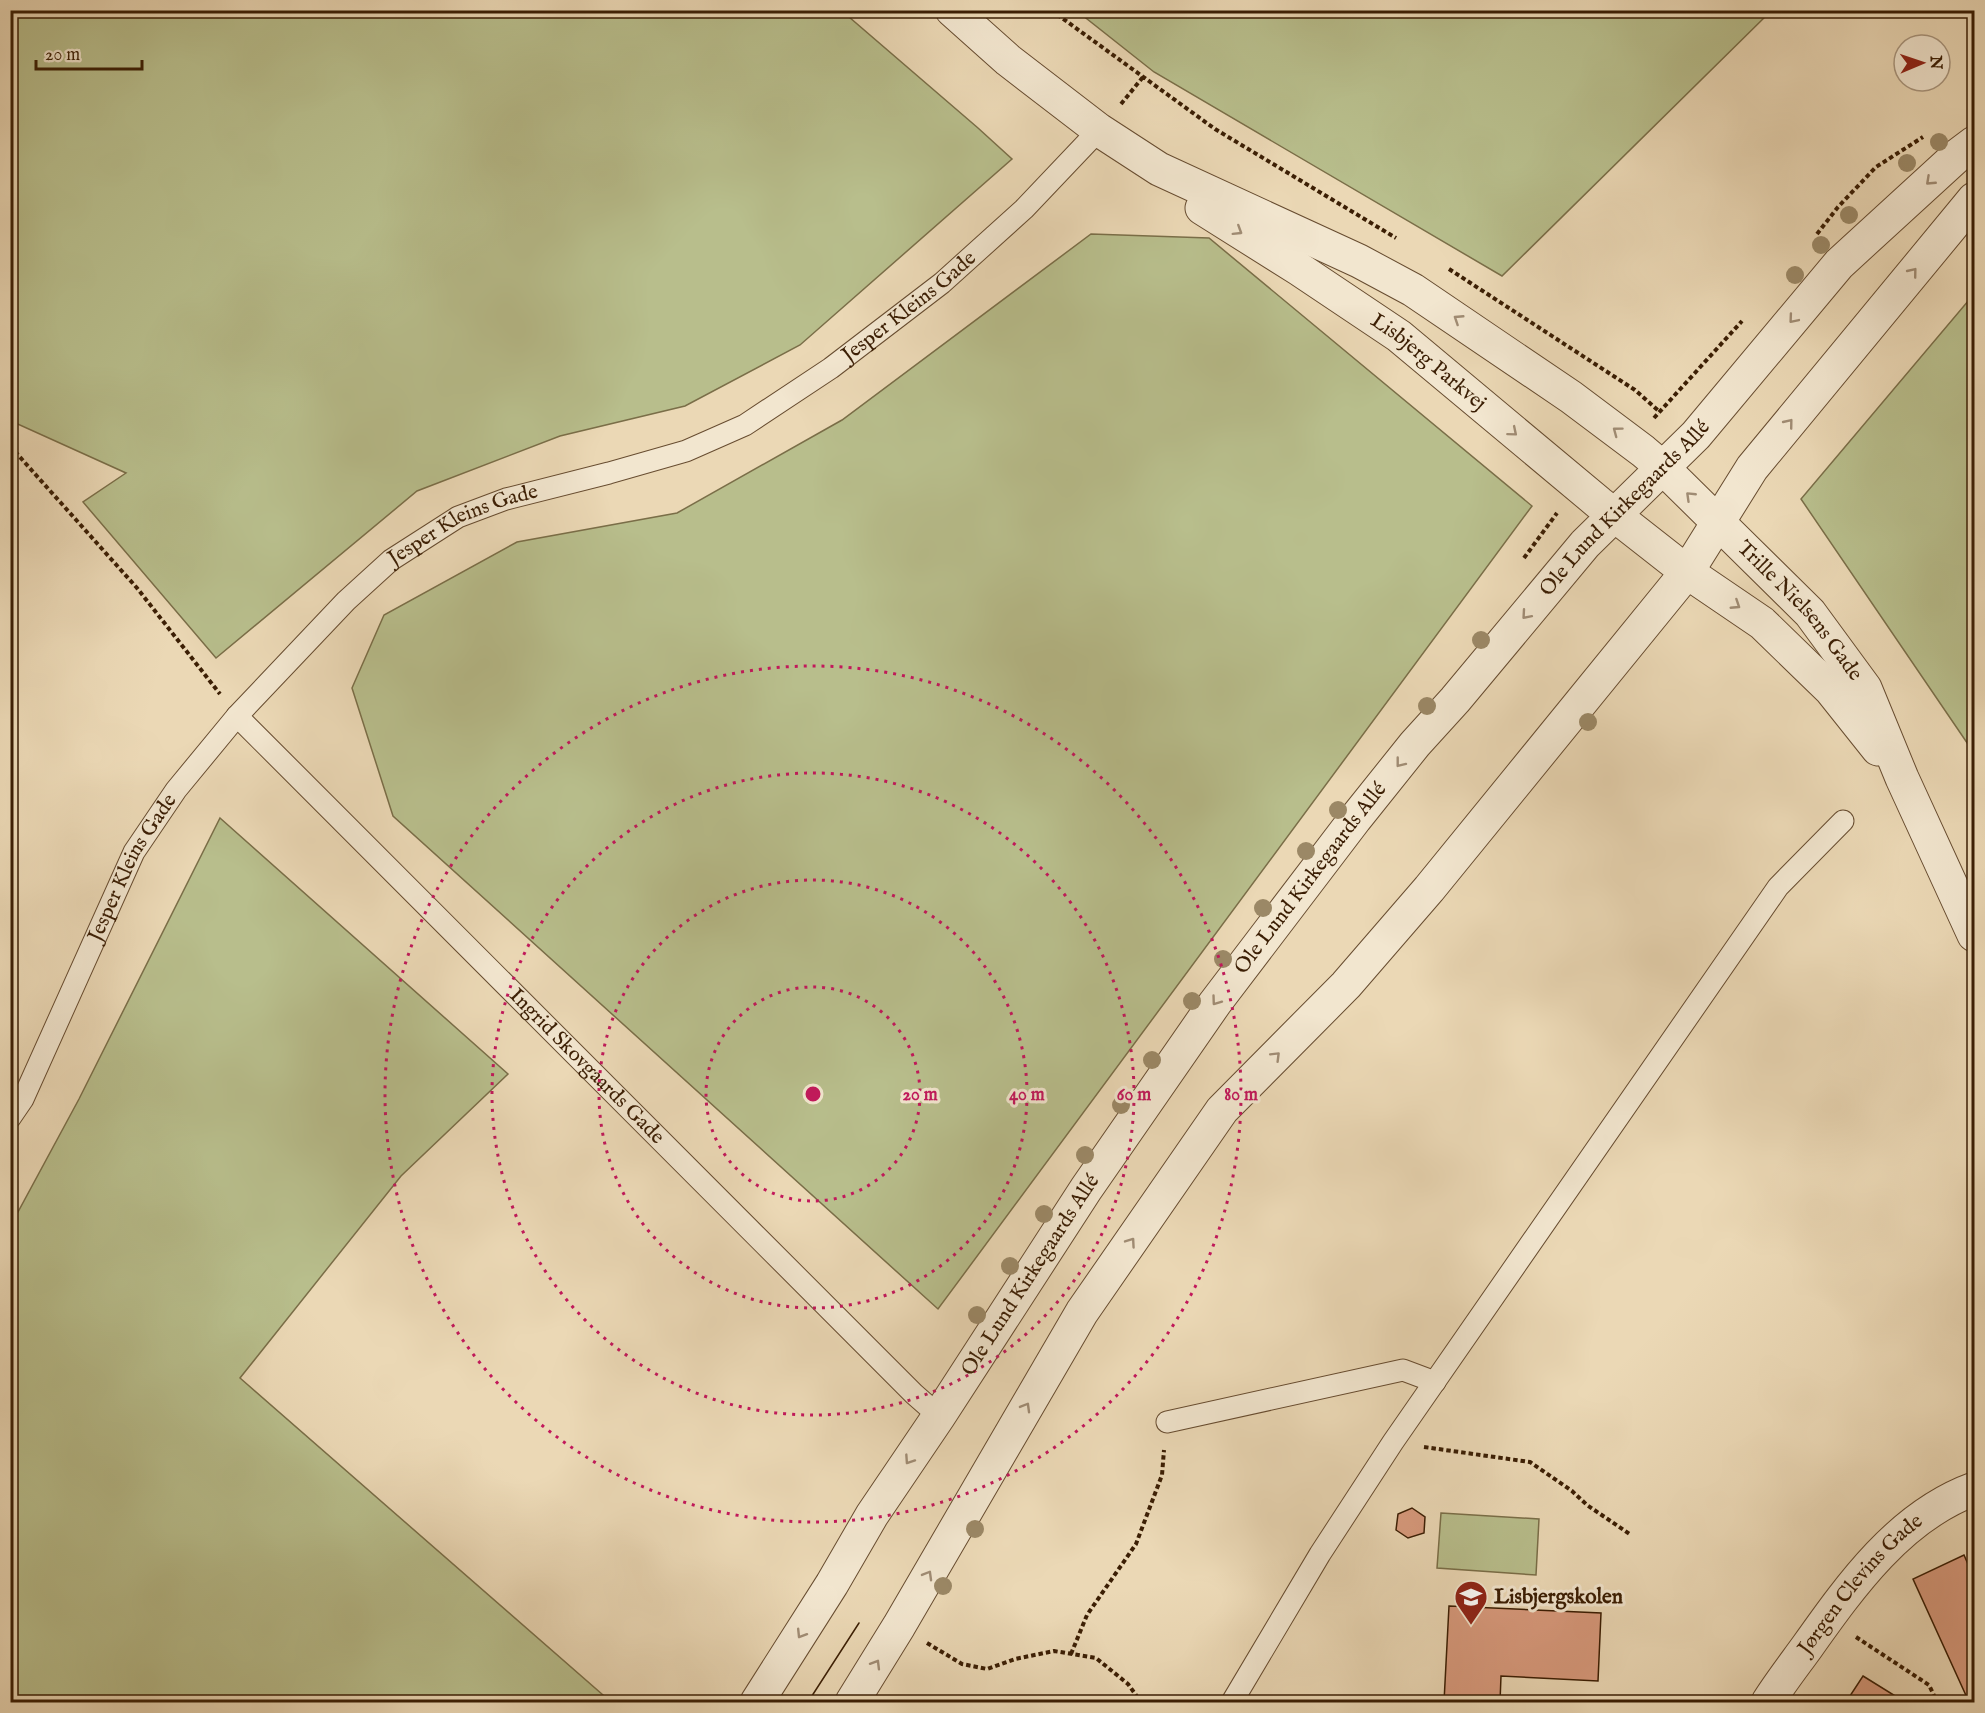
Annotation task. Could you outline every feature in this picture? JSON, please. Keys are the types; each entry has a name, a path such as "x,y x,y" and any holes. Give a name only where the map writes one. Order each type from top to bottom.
{"street":[{"name":"Lisbjerg Parkvej","path":"952,10 1008,60 1099,130 1159,169 1359,261 1413,290 1571,397 1663,468"},
{"name":"Ole Lund Kirkegaards Allé","path":"757,1702 832,1584 872,1515 1086,1189 1215,1003 1415,744 1455,700 1585,544 1616,516 1695,435 1839,264 1974,143"},
{"name":"Lisbjerg Parkvej","path":"1159,169 1196,204 1399,336 1687,572"},
{"path":"852,1702 900,1626 1082,1312 1222,1110 1346,985 1422,898 1687,572 1752,468 1974,199"},
{"name":"Trille Nielsens Gade","path":"1663,468 1810,613 1865,688 1902,778 1974,935"},
{"name":"Trille Nielsens Gade","path":"1687,572 1762,623 1831,690 1902,778"},
{"name":"Jørgen Clevins Gade","path":"1771,1698 1827,1618 1871,1562 1913,1524 1945,1503 1974,1489"}],"lane":[{"name":"Jesper Kleins Gade","path":"10,1118 23,1100 134,852 176,790 237,716 346,601 391,560 458,517 506,499 609,474 686,451 746,425 831,368 942,283 1024,209 1099,130"},
{"name":"Ingrid Skovgaards Gade","path":"237,716 906,1386 939,1416"},
{"path":"1232,1702 1320,1554 1393,1442 1778,887 1843,821"},
{"path":"1167,1422 1403,1370 1435,1382"}],"path":[{"path":"1051,10 1215,129 1403,242"},
{"path":"1812,240 1838,207 1876,167 1927,135"},
{"path":"1442,265 1635,390 1660,412 1746,317"},
{"path":"10,446 137,588 237,716"},
{"path":"1071,1654 1087,1615 1136,1544 1162,1475 1167,1422"},
{"path":"1393,1442 1530,1462 1631,1535"},
{"path":"1827,1618 1929,1685 1937,1702"},
{"path":"900,1626 962,1664 987,1669 1015,1659 1054,1651 1096,1658 1128,1684 1142,1702"}],"green space":[{"path":"10,11 842,11 1012,159 800,345 685,406 560,436 417,491 216,658 83,502 126,473 11,421"},
{"path":"1077,11 1771,11 1502,276 1154,72"},
{"path":"1091,234 1209,238 1532,506 938,1309 393,816 352,688 384,615 517,542 677,513 842,420"},
{"path":"1974,294 1974,753 1801,499"},
{"path":"220,818 508,1074 401,1176 240,1378 611,1702 11,1702 11,1225 79,1099"},
{"path":"1441,1513 1539,1519 1536,1575 1437,1568"}],"building":[{"path":"1412,1508 1425,1517 1424,1533 1408,1538 1396,1530 1398,1514"},
{"path":"1964,1555 1974,1578 1974,1702 1969,1702 1913,1579"},
{"path":"1449,1606 1601,1613 1598,1681 1501,1676 1500,1702 1444,1702"},
{"path":"1863,1676 1905,1702 1846,1702"}],"tram line":[{"path":"808,1702 859,1623"}],"place":[{"name":"Lisbjergskolen","path":"1471,1626"}]}
